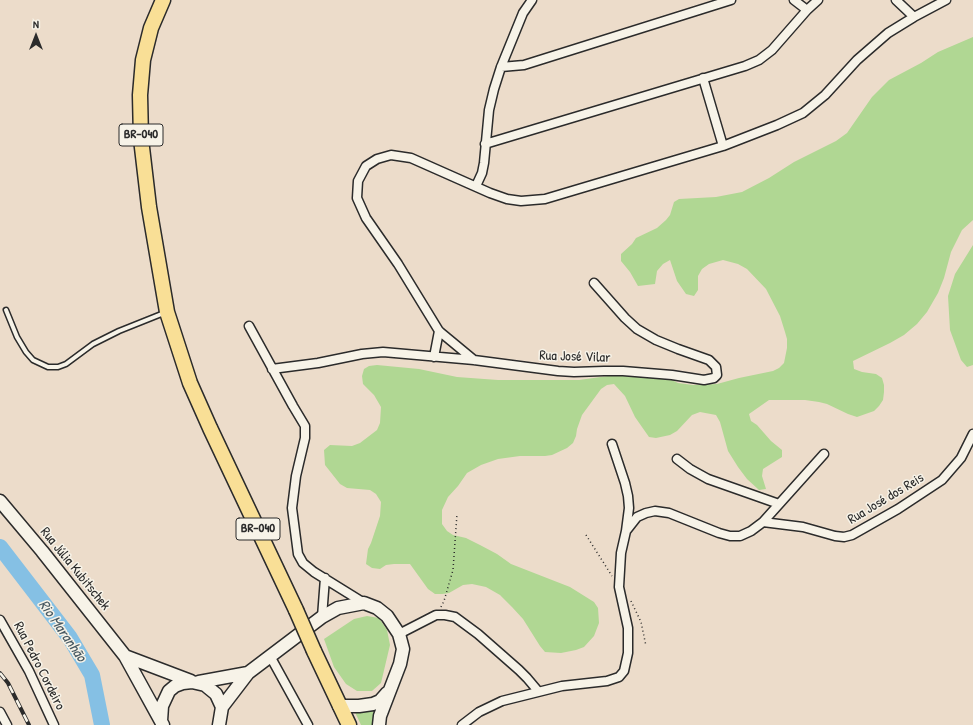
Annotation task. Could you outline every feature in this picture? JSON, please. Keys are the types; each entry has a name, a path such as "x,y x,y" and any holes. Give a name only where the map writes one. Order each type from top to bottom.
{"highway":[{"name":"BR-040","path":"163,0 151,28 143,60 140,95 141,139 149,207 167,312 193,389 210,428 349,725"}],"main road":[{"name":"Rua Júlia Kubitschek","path":"0,501 42,551 125,656 162,724"},
{"path":"222,707 248,673 322,617 338,608 364,603 377,608 387,616 399,634 403,649 394,679 380,716 379,725"},
{"path":"125,656 211,689 220,700 222,707 219,725"},
{"path":"162,724 162,706 169,691 175,686 183,682 195,682 248,673"},
{"path":"339,706 373,704 380,701 388,692"}],"street":[{"path":"476,186 482,173 491,103 501,67 523,14 532,0"},
{"path":"501,67 524,65 731,0"},
{"path":"794,0 807,10"},
{"path":"485,144 745,66 759,60 772,50 807,10 818,0"},
{"path":"896,0 914,17"},
{"path":"474,360 439,331 398,264 366,218 357,198 358,181 366,166 377,159 391,154 411,158 507,199 521,201 545,199 723,146 770,128 803,113 825,95 857,60 888,33 946,0"},
{"path":"703,78 723,146"},
{"name":"Rua José Vilar","path":"272,369 318,363 372,352 474,360 558,372 629,372 672,375 704,380 714,378 717,375 716,367 709,360 656,340 638,329 625,318 594,282"},
{"path":"249,326 292,406 303,420 306,431 303,453 296,476 292,508 298,554 303,563 314,572 364,603"},
{"path":"434,357 439,331"},
{"name":"Rua José dos Reis","path":"764,522 795,526 835,536 844,537 852,535 898,509 942,480 961,458 973,434"},
{"path":"462,725 479,712 502,700 562,686 614,679 619,677 624,671 628,653 628,628 619,587 622,552 629,508 626,483 612,444"},
{"path":"626,531 636,517 655,511 669,513 719,533 730,536 740,536 751,531 764,522 824,454"},
{"path":"677,459 690,469 708,479 779,504"},
{"path":"322,617 325,578"},
{"path":"399,634 436,615 445,615 454,618 466,625 527,678 538,691"},
{"name":"Rua Pedro Cordeiro","path":"0,620 29,670 54,725"},
{"path":"270,656 308,725"},
{"path":"0,712 7,725"}],"lane":[{"path":"6,310 17,337 26,352 33,360 48,367 58,367 66,364 93,344 119,331 167,312"}],"path":[{"path":"436,615 444,601 453,570 457,514"}],"green space":[{"path":"973,37 973,220 962,230 951,252 938,293 927,312 917,324 904,335 853,361 854,369 876,374 882,378 884,385 883,400 874,411 857,417 819,402 805,400 769,400 749,414 751,421 782,450 782,457 763,469 762,476 766,489 759,490 747,479 728,451 720,422 716,415 700,412 692,415 677,431 670,435 656,438 649,437 635,417 625,396 614,384 607,385 601,389 582,415 573,443 567,448 552,455 520,456 498,459 481,465 467,473 448,497 442,510 442,524 447,531 453,535 466,538 480,545 497,554 511,564 570,587 594,602 598,608 599,623 594,636 584,647 576,650 561,653 545,652 523,619 500,595 486,587 472,584 463,585 449,593 435,594 428,589 410,564 386,565 380,569 372,568 366,564 368,549 380,516 381,502 376,494 370,490 347,488 340,484 325,465 324,450 330,445 352,446 360,443 377,430 380,423 381,407 374,395 363,384 362,376 364,369 369,366 377,365 419,369 457,377 498,380 579,380 615,375 638,375 670,379 678,383 693,385 717,384 773,371 779,368 784,363 787,348 787,339 780,316 766,289 747,269 738,264 723,260 709,264 702,269 698,276 698,290 694,296 686,294 677,281 670,260 663,264 657,271 655,284 638,286 630,272 621,261 621,254 636,238 657,228 666,220 670,215 674,202 679,199 716,197 742,192 769,178 794,162 836,141 847,133 872,97 889,80 938,52"},
{"path":"973,245 973,365 967,367 961,360 950,330 948,296 955,274"},
{"path":"367,616 379,618 387,630 390,645 381,683 372,691 357,691 346,684 334,667 324,639 354,619"},
{"path":"353,708 373,709 373,725 361,725"}],"waterway":[{"name":"Rio Maranhão","path":"0,547 70,638 92,675 102,725"}],"railway":[{"path":"0,673 8,683 29,725"}]}
